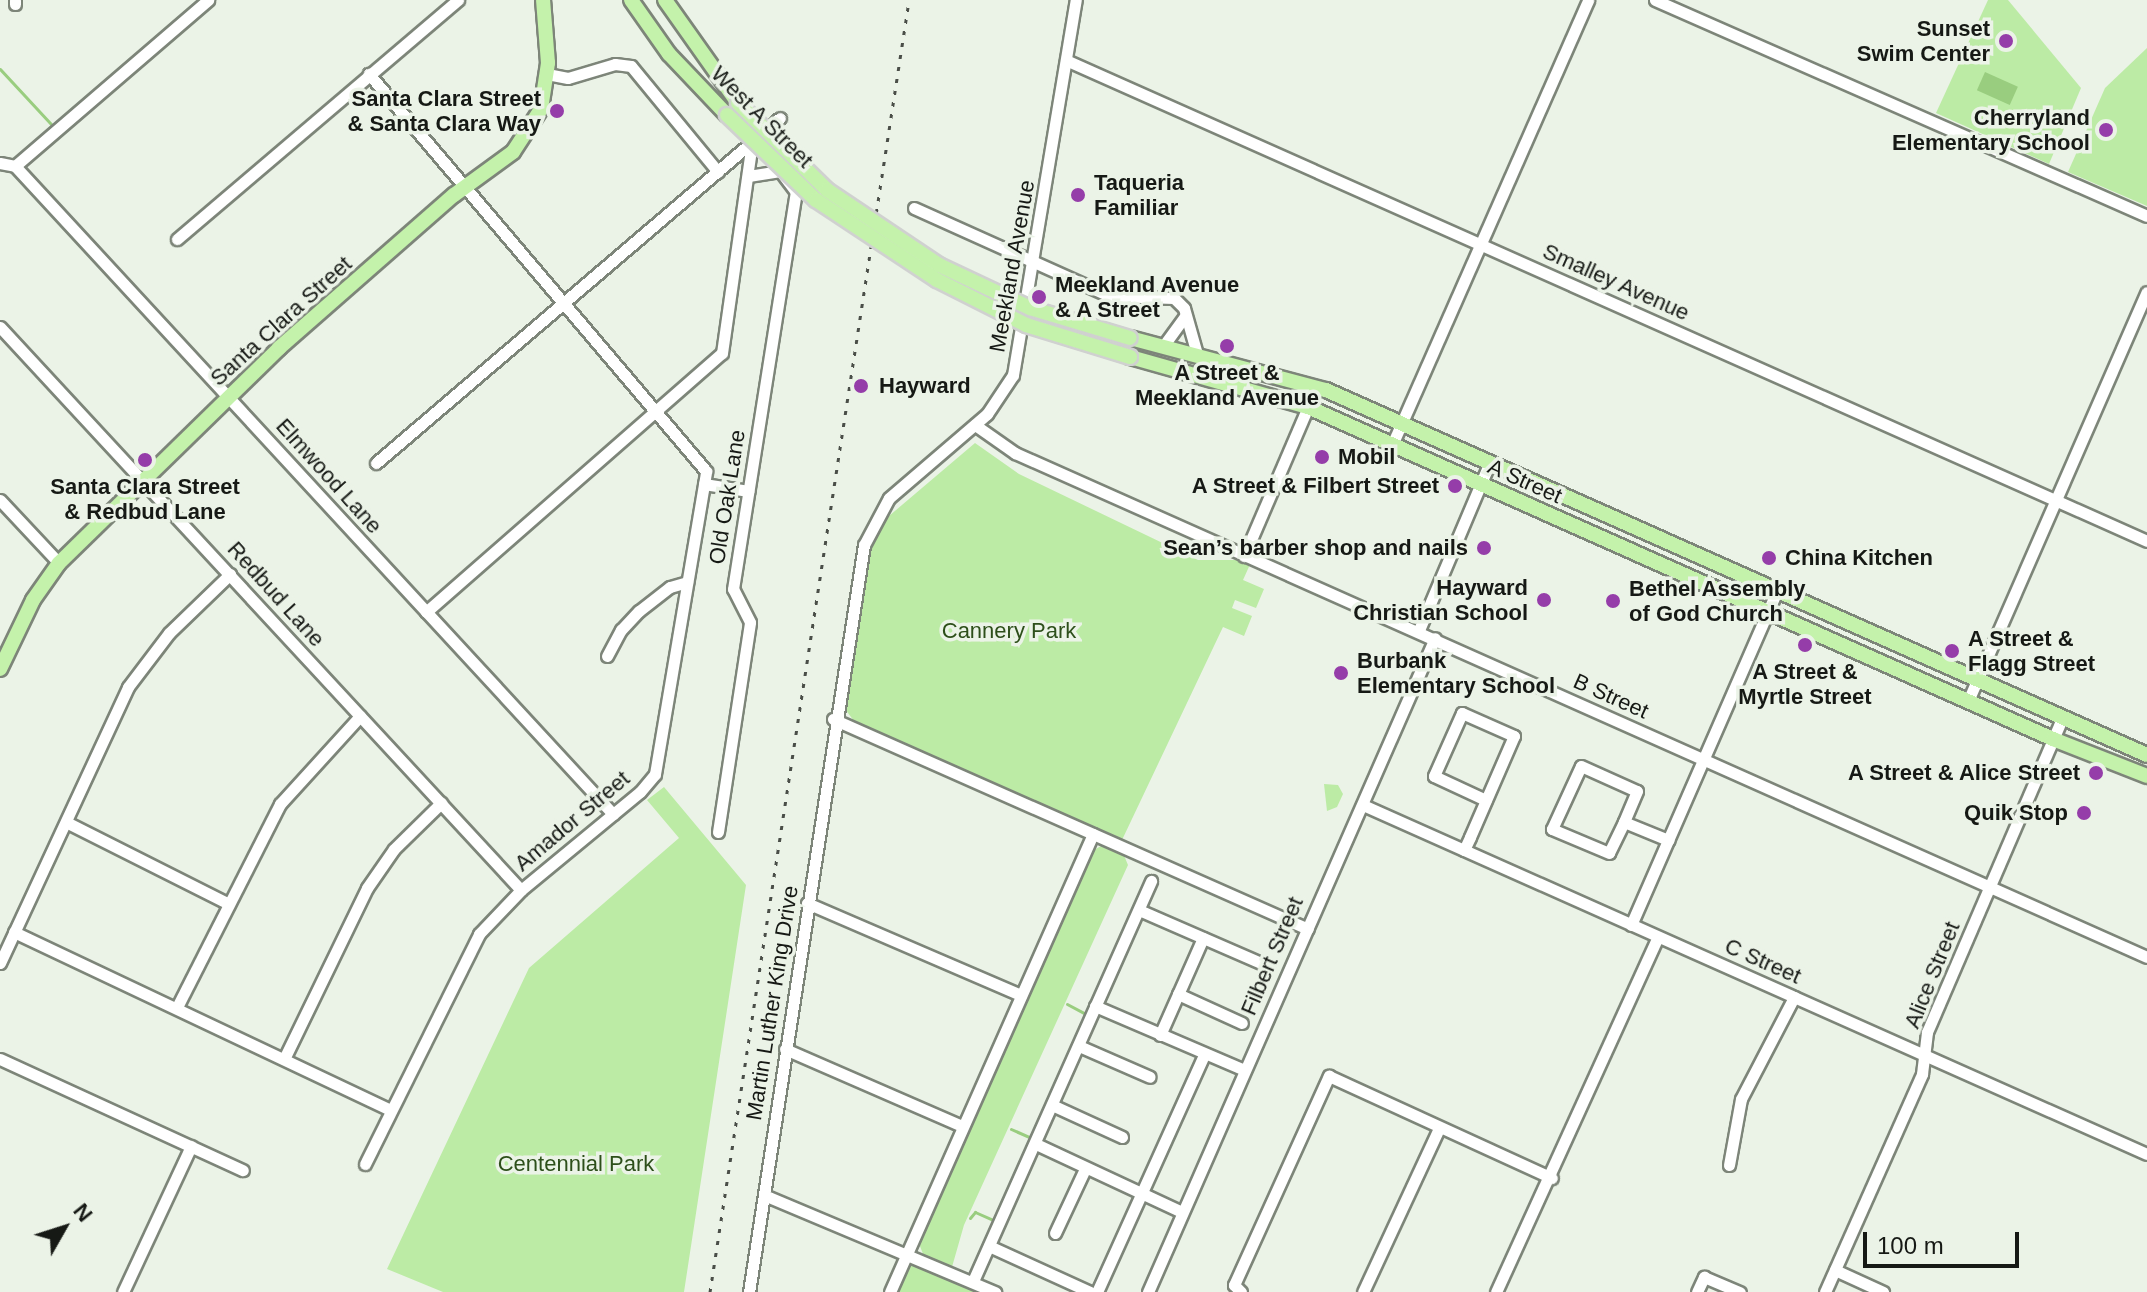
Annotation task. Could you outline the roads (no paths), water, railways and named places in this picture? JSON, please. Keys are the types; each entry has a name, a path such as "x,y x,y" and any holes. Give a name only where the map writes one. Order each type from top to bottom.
{"main road":[{"name":"Santa Clara Street","path":"1,662 33,600 59,563 228,396 467,188 513,152 541,109 547,74 543,0"},
{"name":"West A Street","path":"631,0 669,54 785,174 883,239"},
{"name":"West A Street","path":"665,0 738,103 803,169 883,239"},
{"name":"A Street","path":"883,239 995,294 1130,338 1326,390 1776,593 2147,755"},
{"name":"A Street","path":"883,239 994,312 1130,357 1308,407 2053,739 2147,776"}],"street":[{"path":"0,163 15,166 208,0"},
{"path":"177,239 458,0"},
{"name":"Meekland Avenue","path":"833,719 870,527 901,486 975,425 1013,375 1076,0"},
{"path":"1392,445 1588,0"},
{"path":"1655,0 2147,216"},
{"name":"Smalley Avenue","path":"1068,61 2147,541"},
{"path":"547,74 568,78 615,64 631,66 718,172"},
{"path":"369,74 656,413"},
{"path":"376,463 780,118"},
{"path":"426,612 722,353 752,142"},
{"name":"Old Oak Lane","path":"718,832 750,622 733,589 796,192 752,142"},
{"name":"Elmwood Lane","path":"15,166 613,814"},
{"path":"748,176 780,171"},
{"path":"914,208 1110,296 1174,298 1185,316 1197,354"},
{"path":"1968,701 2147,292"},
{"path":"1164,345 1185,316"},
{"name":"Redbud Lane","path":"0,327 521,890"},
{"path":"1244,556 1308,407"},
{"name":"Amador Street","path":"365,1164 466,956 521,890 613,814 655,774 706,471 656,413"},
{"name":"B Street","path":"975,425 1015,453 1244,556 1419,630 2147,957"},
{"path":"1419,630 1489,464"},
{"path":"704,484 748,491"},
{"path":"0,500 59,563"},
{"path":"0,963 148,656 230,574"},
{"path":"607,656 621,630 639,611 670,587 687,582"},
{"path":"1631,925 1776,593"},
{"name":"Filbert Street","path":"1149,1292 1435,638"},
{"path":"1464,850 1486,800 1514,736 1462,713 1434,776 1486,800"},
{"path":"177,1007 227,903 280,804 360,716"},
{"path":"833,719 1308,929"},
{"name":"Martin Luther King Drive","path":"749,1292 833,719"},
{"name":"Alice Street","path":"1825,1292 1922,1074 1927,1032 2062,719"},
{"path":"1581,766 1637,791 1624,822 1609,853 1552,829 1581,766"},
{"path":"284,1059 367,888 394,849 441,803"},
{"name":"C Street","path":"1363,805 2147,1154"},
{"path":"66,822 227,903"},
{"path":"1624,822 1668,840"},
{"path":"890,1292 1093,834"},
{"path":"973,1281 1151,881"},
{"path":"807,903 1021,995"},
{"path":"1139,910 1268,966"},
{"path":"14,932 391,1110"},
{"path":"1496,1292 1552,1178 1658,937"},
{"path":"1160,1035 1203,938"},
{"path":"1178,994 1242,1023"},
{"path":"1729,1165 1741,1099 1794,997"},
{"path":"1095,1006 1244,1070"},
{"path":"1079,1046 1150,1077"},
{"path":"785,1049 962,1126"},
{"path":"1097,1292 1204,1055"},
{"path":"0,1059 243,1170"},
{"path":"1238,1289 1329,1076 1552,1178"},
{"path":"1052,1105 1122,1137"},
{"path":"1363,1292 1439,1128"},
{"path":"1036,1144 1182,1212"},
{"path":"123,1292 191,1146"},
{"path":"1055,1233 1085,1169"},
{"path":"764,1195 995,1292"},
{"path":"989,1246 1090,1292"},
{"path":"1835,1270 1883,1292"},
{"path":"1697,1292 1704,1277 1740,1292"}],"waterway":[{"path":"0,69 51,124"},
{"path":"1067,1004 1086,1014"},
{"path":"1011,1129 1031,1138"},
{"path":"970,1218 975,1212 995,1221"}],"railway":[{"path":"710,1292 909,0"}],"place":[{"name":"Sunset Swim Center","path":"2006,41"},
{"name":"Santa Clara Street & Santa Clara Way","path":"557,111"},
{"name":"Cherryland Elementary School","path":"2106,130"},
{"name":"Taqueria Familiar","path":"1078,195"},
{"name":"Meekland Avenue & A Street","path":"1039,297"},
{"name":"A Street & Meekland Avenue","path":"1227,346"},
{"name":"Hayward","path":"861,386"},
{"name":"Mobil","path":"1322,457"},
{"name":"Santa Clara Street & Redbud Lane","path":"145,460"},
{"name":"A Street & Filbert Street","path":"1455,486"},
{"name":"Sean’s barber shop and nails","path":"1484,548"},
{"name":"China Kitchen","path":"1769,558"},
{"name":"Hayward Christian School","path":"1544,600"},
{"name":"Bethel Assembly of God Church","path":"1613,601"},
{"name":"A Street & Myrtle Street","path":"1805,645"},
{"name":"A Street & Flagg Street","path":"1952,651"},
{"name":"Burbank Elementary School","path":"1341,673"},
{"name":"A Street & Alice Street","path":"2096,773"},
{"name":"Quik Stop","path":"2084,813"}],"park label":[{"name":"Cannery Park","path":"1009,631"},
{"name":"Centennial Park","path":"576,1164"}]}
